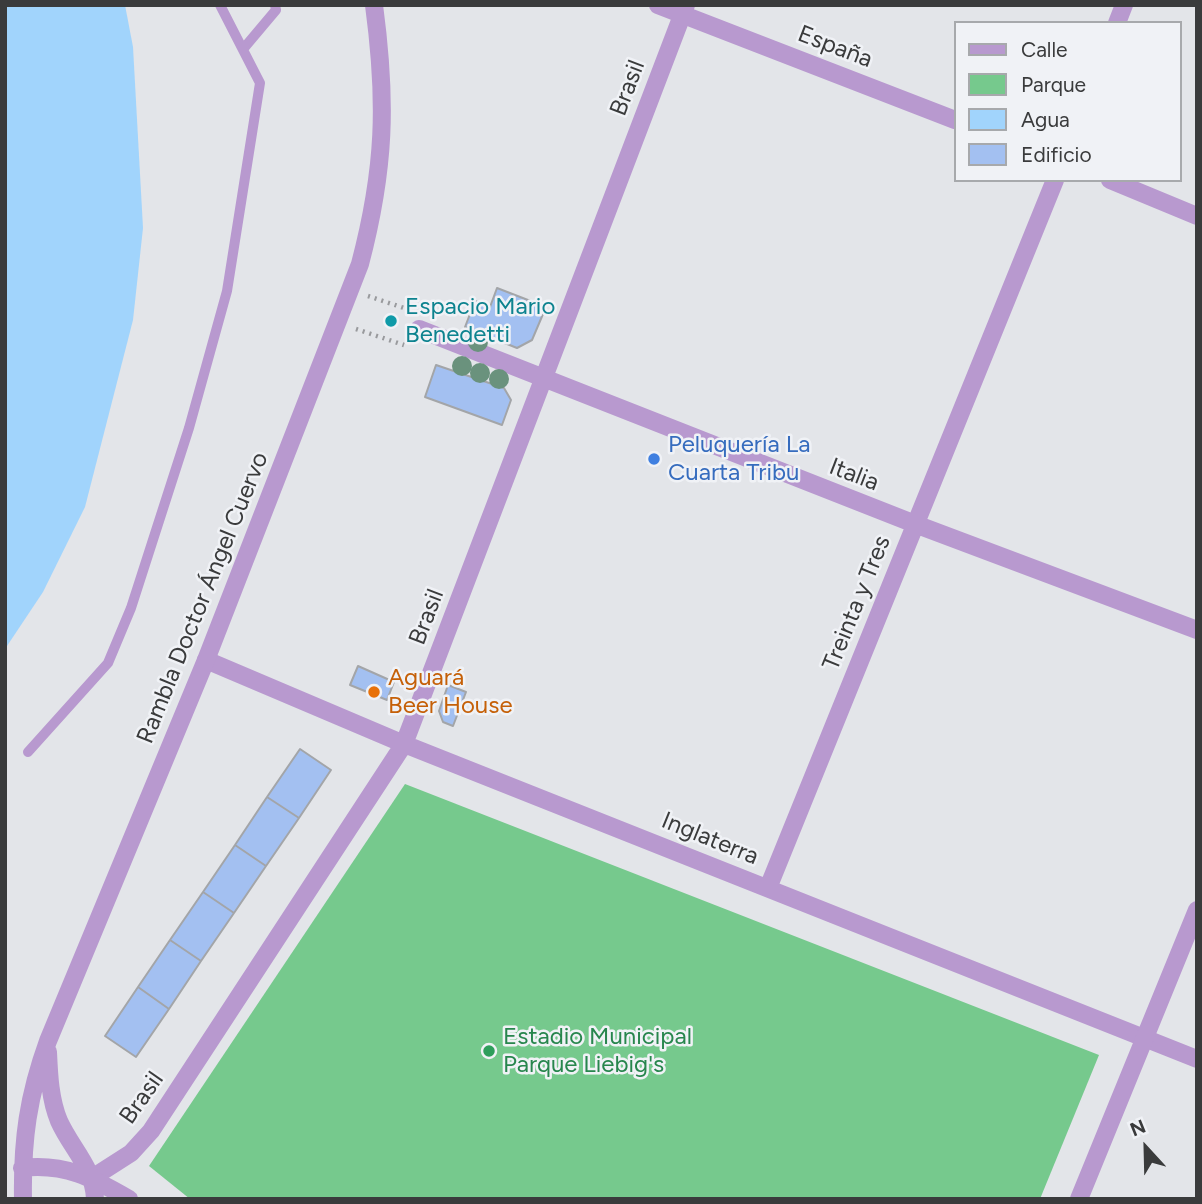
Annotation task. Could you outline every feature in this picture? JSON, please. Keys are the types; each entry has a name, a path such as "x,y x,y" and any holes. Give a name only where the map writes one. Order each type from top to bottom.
{"street":[{"name":"Rambla Doctor Ángel Cuervo","path":"23,1199 25,1122 32,1086 48,1041 206,660 346,305 370,228 382,162 384,118 374,5"},
{"name":"España","path":"658,5 684,10 954,120"},
{"name":"Brasil","path":"92,1178 131,1153 151,1131 404,744 545,381 684,10"},
{"name":"Treinta y Tres","path":"768,888 1054,182"},
{"path":"1115,182 1197,216"},
{"name":"Italia","path":"419,329 545,381 1197,630"},
{"name":"Inglaterra","path":"206,660 404,744 1197,1059"},
{"path":"1079,1199 1197,910"},
{"path":"48,1041 49,1087 59,1121 92,1178 95,1199"},
{"path":"22,1168 65,1167 92,1178 129,1199"}],"lane":[{"path":"28,752 108,663 131,608 189,428 227,291 260,83 244,48 227,23 219,5"},
{"path":"244,48 276,10 275,5"}],"path":[{"path":"385,301 411,311"},
{"path":"373,334 411,348"}],"green space":[{"name":"Estadio Municipal Parque Liebig's","path":"405,784 1099,1055 1040,1199 190,1199 149,1166"}],"water":[{"path":"5,5 125,5 133,47 143,228 133,320 85,507 43,592 5,649"}],"building":[{"path":"497,288 546,307 532,340 517,348 465,327 475,301 490,307"},
{"path":"436,365 504,388 511,400 502,425 425,397"},
{"path":"358,666 394,682 387,700 350,685"},
{"path":"448,685 466,692 453,726 443,722 439,711"},
{"path":"300,749 331,770 299,818 267,797"},
{"path":"267,797 299,818 266,866 235,845"},
{"path":"235,845 266,866 234,913 203,892"},
{"path":"203,892 234,913 201,961 170,940"},
{"path":"170,940 201,961 169,1009 138,987"},
{"path":"138,987 169,1009 136,1057 105,1036"}],"place":[{"name":"Espacio Mario Benedetti","path":"391,321"},
{"name":"Peluquería La Cuarta Tribu","path":"654,459"},
{"name":"Aguará Beer House","path":"374,692"},
{"name":"Estadio Municipal Parque Liebig's","path":"489,1051"}]}
